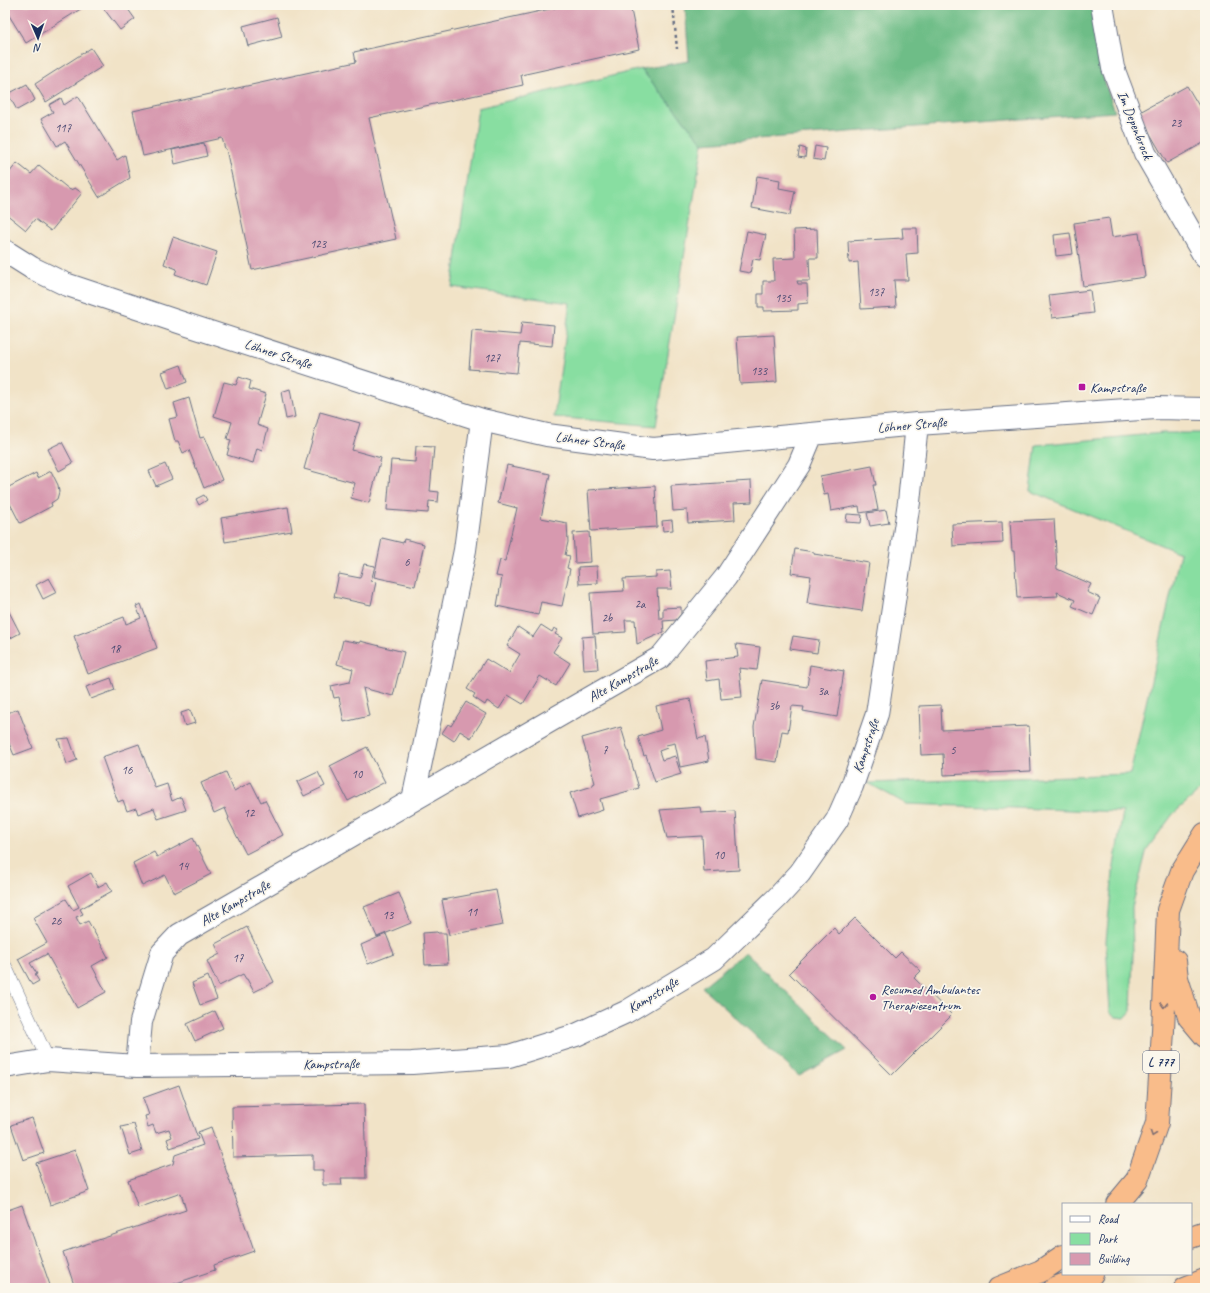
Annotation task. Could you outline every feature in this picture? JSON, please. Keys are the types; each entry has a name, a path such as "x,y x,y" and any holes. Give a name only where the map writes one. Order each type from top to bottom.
{"highway":[{"name":"L 777","path":"1118,1203 1137,1180 1156,1122 1163,1031 1168,910 1182,871 1205,834"},
{"path":"1168,910 1177,978 1189,1017 1205,1036"},
{"path":"1192,1237 1205,1232"},
{"path":"999,1288 1041,1271 1062,1257"},
{"path":"1055,1288 1089,1275"},
{"path":"1185,1288 1205,1280"}],"street":[{"name":"Im Depenbrock","path":"1102,5 1113,68 1145,153 1205,257"},
{"name":"Löhner Straße","path":"5,251 32,268 65,284 482,420 547,435 653,449 917,424 1156,408 1205,409"},
{"path":"413,800 465,550 482,420"},
{"name":"Kampstraße","path":"5,1067 48,1060 137,1066 412,1063 509,1056 576,1035 626,1012 714,959 778,897 800,873 837,820 852,786 877,714 909,502 917,424"},
{"name":"Alte Kampstraße","path":"137,1066 141,1022 162,953 179,935 661,657 726,577 799,465 812,434"}],"lane":[{"path":"5,966 48,1060"}],"path":[{"path":"673,5 677,49"}],"green space":[{"path":"685,5 1091,5 1101,71 1115,112 703,143 641,69 689,61"},
{"path":"641,69 703,143 656,426 554,417 570,303 452,287 478,108"},
{"path":"1163,433 1205,433 1205,786 1173,814 1147,849 1132,907 1133,954 1131,1011 1125,1018 1116,1017 1110,1012 1106,941 1113,872 1123,812 906,804 868,783 1130,774 1180,553 1030,491 1036,445"},
{"path":"745,952 847,1050 799,1076 702,987"}],"building":[{"path":"8,5 87,5 26,43 5,9"},
{"path":"101,5 125,5 135,19 120,30"},
{"path":"568,5 630,5 639,49 521,75 523,85 369,118 396,239 252,270 226,149 222,138 143,156 133,111 356,62 354,52"},
{"path":"277,17 282,37 248,46 243,26"},
{"path":"91,48 103,66 46,102 35,84"},
{"path":"27,84 35,100 17,110 8,94"},
{"path":"1187,86 1202,111 1205,109 1205,142 1167,163 1138,113"},
{"path":"78,96 117,160 125,155 130,178 99,197 65,141 57,146 41,119 53,112 49,105 61,98 64,105"},
{"path":"204,143 207,156 175,164 172,150"},
{"path":"815,146 826,148 824,161 813,159"},
{"path":"800,147 806,149 805,158 798,157"},
{"path":"17,163 31,174 39,165 70,190 75,188 82,193 51,231 35,219 26,230 5,213 5,178"},
{"path":"757,176 780,180 779,188 795,191 790,215 752,208"},
{"path":"1109,218 1112,237 1139,233 1145,277 1083,286 1074,223"},
{"path":"902,228 917,228 918,253 906,254 908,280 894,280 896,307 861,309 858,262 849,263 848,241 903,238"},
{"path":"817,229 818,258 809,258 810,281 797,281 798,284 807,284 808,303 798,304 798,310 764,311 764,307 758,307 758,294 763,294 763,281 774,281 773,259 795,258 794,230"},
{"path":"747,231 766,235 760,260 753,259 750,273 739,271"},
{"path":"1070,233 1073,254 1056,256 1054,235"},
{"path":"173,237 217,252 206,285 175,274 177,269 164,264"},
{"path":"1090,290 1093,313 1052,318 1049,295"},
{"path":"522,322 554,325 552,346 520,343 517,373 469,369 472,331 520,335"},
{"path":"774,335 777,382 740,384 737,337"},
{"path":"181,365 187,382 168,389 162,372"},
{"path":"239,377 251,381 249,389 266,394 257,425 268,429 262,450 257,448 253,463 227,455 231,440 227,439 232,422 214,416 224,382 236,385"},
{"path":"290,389 295,417 286,419 281,392"},
{"path":"189,398 200,438 204,437 222,480 204,488 189,450 183,453 178,441 175,441 169,419 178,417 174,403"},
{"path":"320,412 360,423 352,450 381,458 369,503 351,498 355,483 304,469"},
{"path":"62,442 73,463 59,471 48,449"},
{"path":"416,446 434,447 430,491 439,492 438,502 429,501 428,513 387,510 391,460 415,462"},
{"path":"165,464 172,479 156,486 149,471"},
{"path":"507,465 550,474 541,518 567,523 568,542 565,555 570,556 567,568 570,569 562,606 541,602 538,615 497,606 502,577 496,576 500,560 505,561 517,508 498,503"},
{"path":"872,466 876,485 873,485 878,510 860,513 859,506 831,511 828,494 824,495 820,476"},
{"path":"51,471 58,485 59,492 57,499 51,503 52,506 20,523 5,494 5,489 36,473 38,478"},
{"path":"751,481 752,502 734,503 735,520 688,523 687,510 673,511 671,486"},
{"path":"655,486 657,527 591,531 588,490"},
{"path":"204,495 207,500 199,505 196,499"},
{"path":"288,507 292,531 225,542 221,518"},
{"path":"886,510 889,523 870,526 867,513"},
{"path":"847,514 862,515 861,523 846,522"},
{"path":"1054,519 1057,569 1091,584 1087,592 1100,598 1093,615 1072,606 1075,600 1057,592 1058,596 1017,598 1014,551 1012,551 1010,521"},
{"path":"672,520 673,530 663,531 662,521"},
{"path":"1002,522 1003,543 953,546 952,524"},
{"path":"589,532 591,562 575,563 573,533"},
{"path":"382,538 403,543 404,539 424,544 415,586 374,577"},
{"path":"795,549 814,552 814,554 869,563 862,611 807,603 811,576 791,573"},
{"path":"364,564 375,566 371,581 376,582 371,605 334,597 339,574 360,578"},
{"path":"597,566 598,583 579,584 578,567"},
{"path":"670,571 672,589 657,589 659,618 663,618 663,608 681,607 681,614 676,620 663,621 664,632 637,644 635,620 625,620 626,632 593,634 590,593 624,591 623,579 656,577 656,572"},
{"path":"49,578 57,592 43,599 36,585"},
{"path":"5,604 20,633 5,641"},
{"path":"141,604 157,648 88,674 74,636 124,617 126,624 141,618 136,606"},
{"path":"541,625 552,632 554,628 558,630 555,634 562,638 553,652 570,663 556,686 540,676 523,704 508,695 499,709 487,701 485,705 473,697 475,694 467,689 486,659 509,673 520,654 507,646 518,627 533,637"},
{"path":"595,636 598,669 584,670 582,637"},
{"path":"793,636 819,640 817,653 790,649"},
{"path":"343,640 360,643 360,641 404,652 393,696 363,688 369,716 344,722 339,697 334,698 331,686 350,682 353,669 337,664"},
{"path":"736,644 760,647 757,670 739,668 742,697 721,699 719,679 707,681 705,661 738,657"},
{"path":"810,665 844,671 837,717 803,711 804,707 792,706 788,732 782,731 777,762 756,759 754,727 762,680 807,687"},
{"path":"111,678 115,690 91,699 86,687"},
{"path":"690,699 698,739 705,737 709,761 680,767 675,743 666,745 667,748 659,751 662,760 675,756 681,774 655,782 638,737 661,730 656,706"},
{"path":"466,702 486,714 471,738 460,731 454,741 442,733 448,724 451,726"},
{"path":"941,705 942,730 1029,726 1031,771 944,775 943,754 921,755 919,706"},
{"path":"18,709 33,748 14,755 5,734 5,714"},
{"path":"190,710 195,723 185,726 181,713"},
{"path":"621,727 639,788 600,799 603,810 578,818 570,793 593,786 595,783 582,738"},
{"path":"69,738 77,760 67,764 58,739"},
{"path":"139,744 155,788 167,784 172,801 181,797 186,810 158,819 154,808 138,814 136,808 127,811 123,800 118,802 102,757"},
{"path":"367,747 385,782 348,801 330,766"},
{"path":"226,772 234,791 251,782 261,802 265,800 283,835 246,854 228,819 229,818 225,808 214,813 201,783"},
{"path":"318,772 325,786 304,796 297,782"},
{"path":"700,807 701,813 735,811 739,870 704,872 702,836 667,838 660,810"},
{"path":"193,838 211,874 174,893 165,875 142,886 133,863 154,852 157,857"},
{"path":"91,873 98,887 107,882 112,891 80,909 83,914 76,917 80,925 88,921 108,957 92,966 106,992 77,1008 47,954 30,963 37,974 35,975 39,981 32,985 18,959 47,943 33,918 66,899 73,910 79,907 68,886"},
{"path":"496,890 503,925 449,935 442,900"},
{"path":"399,893 411,923 377,937 364,907"},
{"name":"Recumed Ambulantes Therapiezentrum","path":"855,918 895,958 901,952 921,971 914,978 952,1015 892,1075 789,973 834,928 839,934"},
{"path":"247,927 274,982 254,992 243,974 219,986 207,961 220,954 215,944"},
{"path":"423,933 446,933 448,964 425,965"},
{"path":"386,934 394,954 368,964 361,945"},
{"path":"208,976 217,999 200,1005 192,983"},
{"path":"215,1011 223,1028 195,1041 187,1024"},
{"path":"179,1085 198,1139 170,1148 167,1139 172,1137 169,1129 156,1133 153,1125 148,1127 145,1116 149,1115 143,1098"},
{"path":"364,1104 366,1178 341,1178 342,1185 323,1185 323,1170 313,1170 313,1155 233,1157 232,1107"},
{"path":"32,1118 44,1153 23,1160 11,1125"},
{"path":"134,1124 142,1151 130,1155 121,1127"},
{"path":"211,1127 254,1251 214,1265 215,1270 162,1288 75,1288 63,1252 186,1210 181,1193 138,1208 128,1180 173,1164 175,1155 203,1145 198,1132"},
{"path":"75,1150 89,1191 50,1205 36,1163"},
{"path":"22,1205 51,1288 5,1288 5,1211"}],"place":[{"name":"Kampstraße","path":"1082,387"},
{"name":"Recumed Ambulantes Therapiezentrum","path":"873,997"}]}
